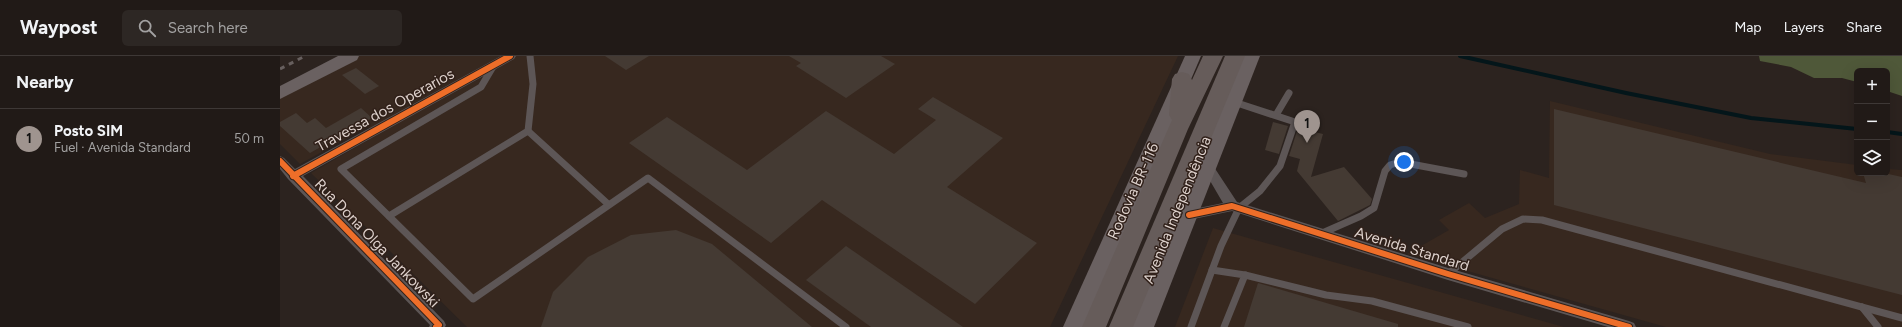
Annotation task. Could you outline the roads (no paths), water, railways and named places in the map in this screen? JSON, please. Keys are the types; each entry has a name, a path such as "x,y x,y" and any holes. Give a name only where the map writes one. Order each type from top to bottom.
{"highway":[{"name":"Rodovia BR-116","path":"1094,327 1178,129 1213,56"},
{"path":"1121,327 1235,56"},
{"path":"1178,129 1182,78"}],"main road":[{"path":"280,93 335,56"},
{"path":"280,85 351,56"},
{"name":"Rodovia BR-116","path":"1074,327 1182,78 1193,56"},
{"name":"Avenida Independência","path":"1143,327 1252,56"}],"street":[{"name":"Travessa dos Operarios","path":"293,176 510,56"},
{"name":"Rua Dona Olga Jankowski","path":"280,161 437,326"},
{"path":"1208,166 1235,207"},
{"name":"Avenida Standard","path":"1189,215 1235,207 1448,274 1629,327"}],"lane":[{"path":"389,216 528,131 534,97 534,72 530,56"},
{"path":"494,65 482,87 341,168 472,299 608,204 648,178 846,327"},
{"path":"1276,115 1289,92"},
{"path":"1191,327 1235,207 1260,191 1280,166 1295,122 1234,102"},
{"path":"528,131 608,204"},
{"path":"1320,234 1362,216 1374,208 1385,171 1390,165 1400,162 1464,174"},
{"path":"1448,274 1502,229 1523,219 1542,220 1902,318"},
{"path":"1212,270 1245,275 1326,294 1372,301 1468,327"},
{"path":"1224,327 1245,275"},
{"path":"1862,307 1878,327"}],"waterway":[{"path":"1460,56 1626,93 1751,118 1854,129"},
{"path":"1890,132 1902,134"}],"railway":[{"path":"280,69 305,56"}],"place":[{"name":"Posto SIM","path":"1307,143"}]}
